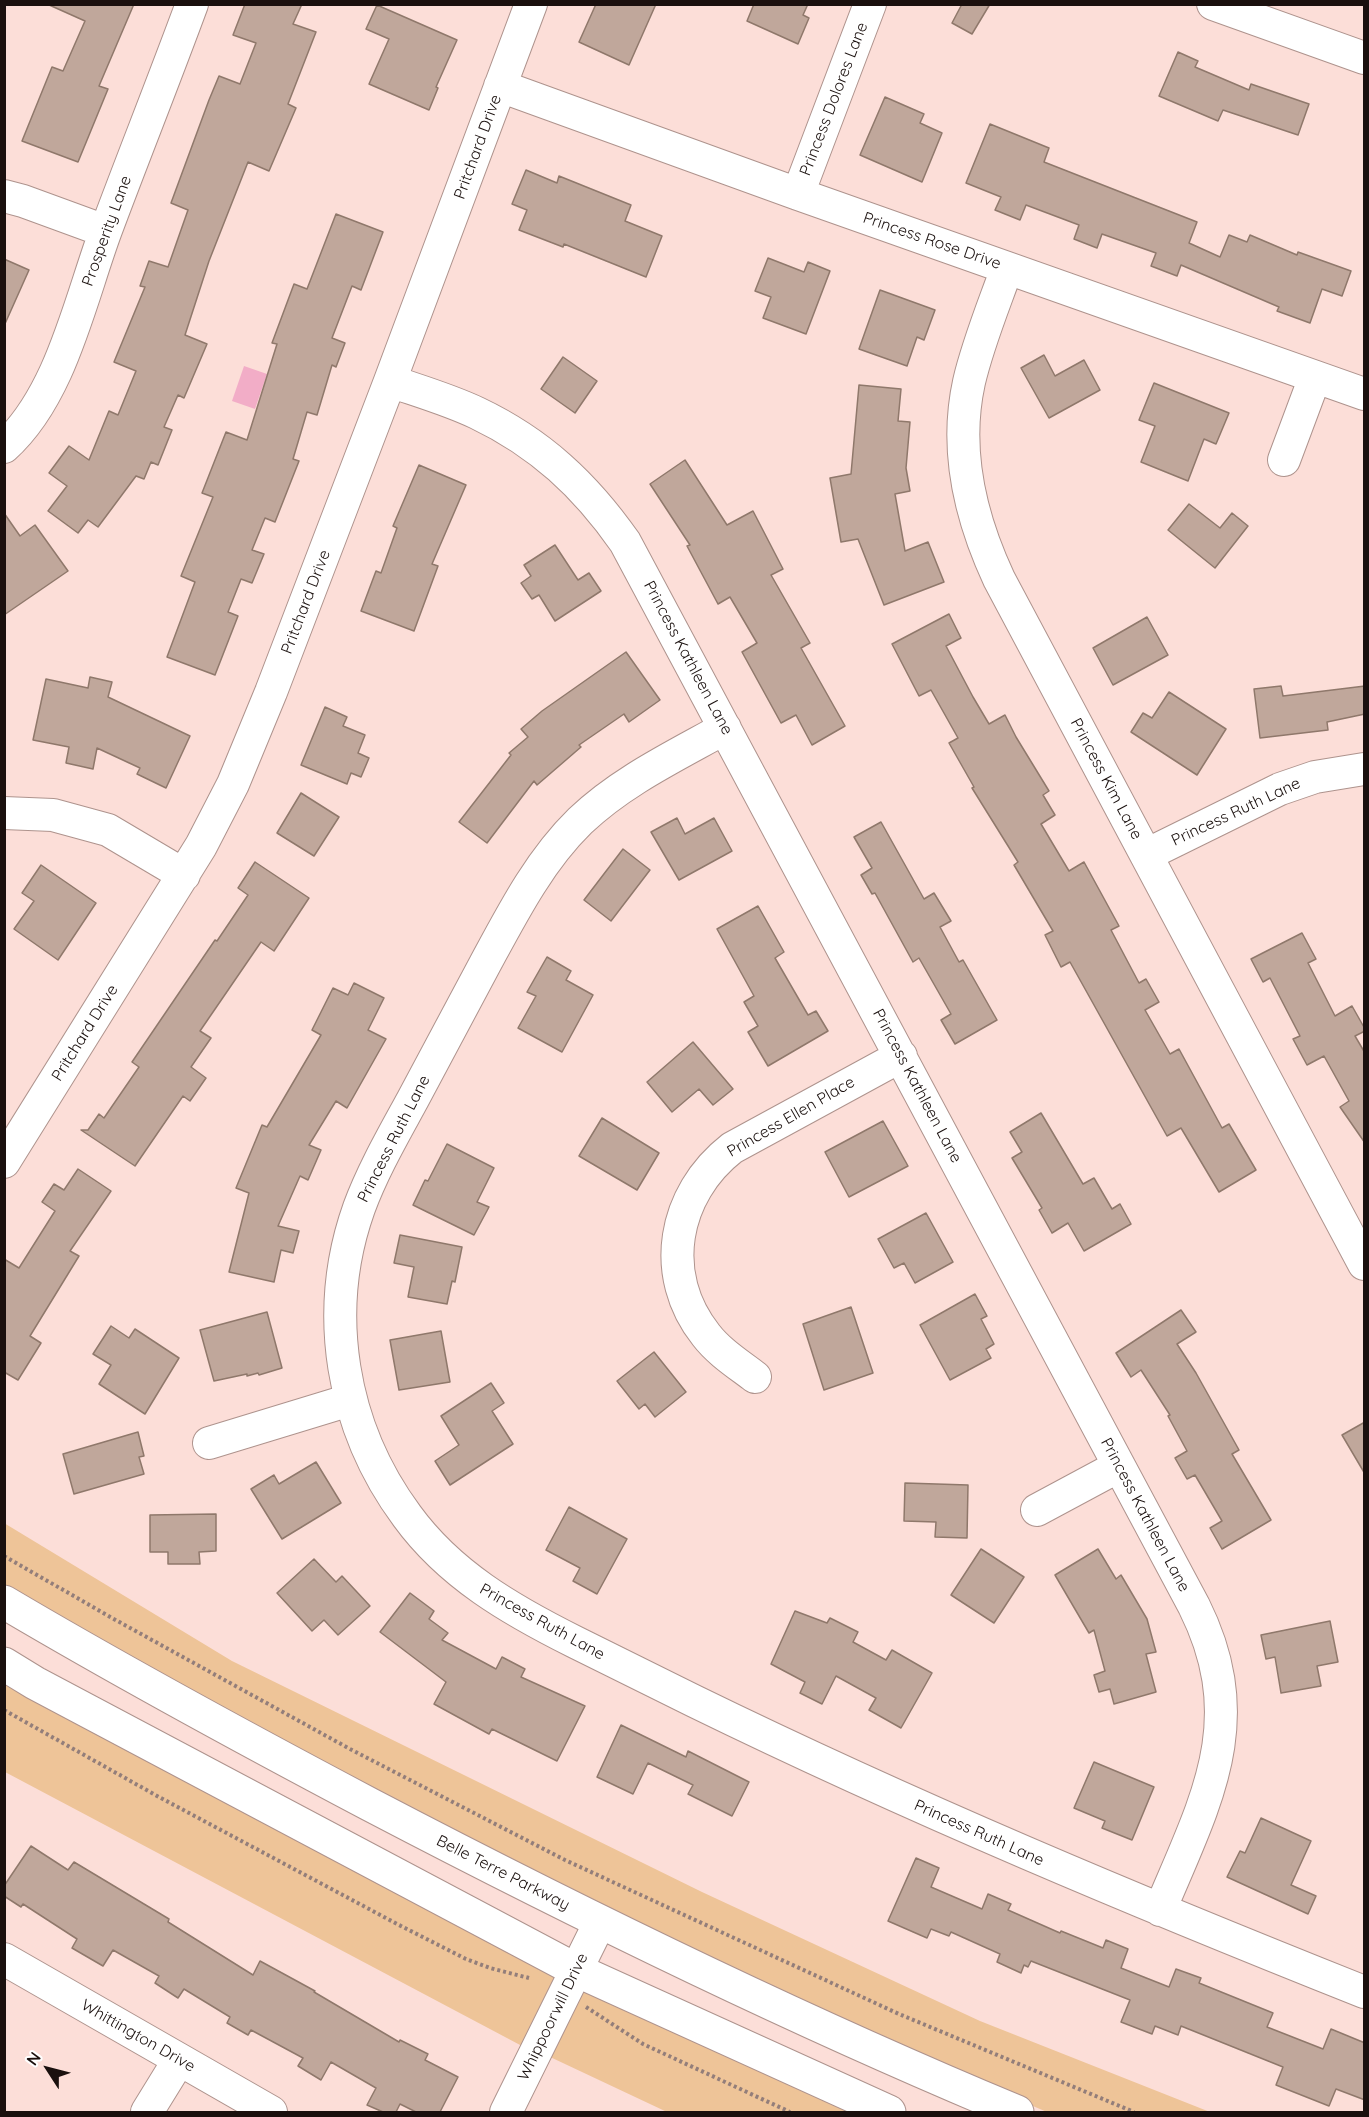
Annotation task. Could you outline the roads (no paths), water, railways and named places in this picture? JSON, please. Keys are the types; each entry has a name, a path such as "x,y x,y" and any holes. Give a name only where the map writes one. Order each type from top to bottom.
{"main road":[{"name":"Belle Terre Parkway","path":"4,1602 228,1730 484,1865 759,2000 918,2071 1017,2112"},
{"path":"4,1664 35,1683 576,1970 889,2112"}],"street":[{"name":"Prosperity Lane","path":"4,447 27,421 50,382 61,357 105,231 192,4"},
{"name":"Pritchard Drive","path":"4,1162 184,875 219,814 233,784 271,692 390,381 531,4"},
{"name":"Princess Dolores Lane","path":"798,194 870,4"},
{"path":"1213,4 1365,58"},
{"name":"Princess Rose Drive","path":"500,86 1365,394"},
{"path":"4,196 105,231"},
{"name":"Princess Kim Lane","path":"1007,268 977,353 969,383 963,438 963,458 970,498 982,538 999,579 1365,1264"},
{"path":"1284,460 1315,377"},
{"name":"Princess Kathleen Lane","path":"390,381 493,421 552,460 587,492 612,523 639,564 1203,1623 1215,1659 1220,1690 1221,1737 1215,1770 1200,1815 1160,1910"},
{"name":"Princess Ruth Lane","path":"725,728 641,775 592,810 549,857 507,922 376,1168 357,1213 346,1256 340,1324 343,1364 350,1400 358,1426 373,1460 404,1513 451,1566 497,1600 603,1657 828,1766 1003,1844 1365,1992"},
{"name":"Princess Ruth Lane","path":"1146,855 1280,789 1314,777 1365,769"},
{"path":"4,813 53,816 108,830 184,875"},
{"name":"Princess Ellen Place","path":"755,1377 707,1337 686,1299 678,1268 677,1252 682,1218 688,1203 702,1177 732,1149 901,1056"},
{"path":"209,1443 350,1400"},
{"path":"1037,1510 1119,1466"},
{"name":"Whippoorwill Drive","path":"506,2112 600,1922"},
{"name":"Whittington Drive","path":"4,1959 271,2112"},
{"path":"147,2112 179,2060"}]}
